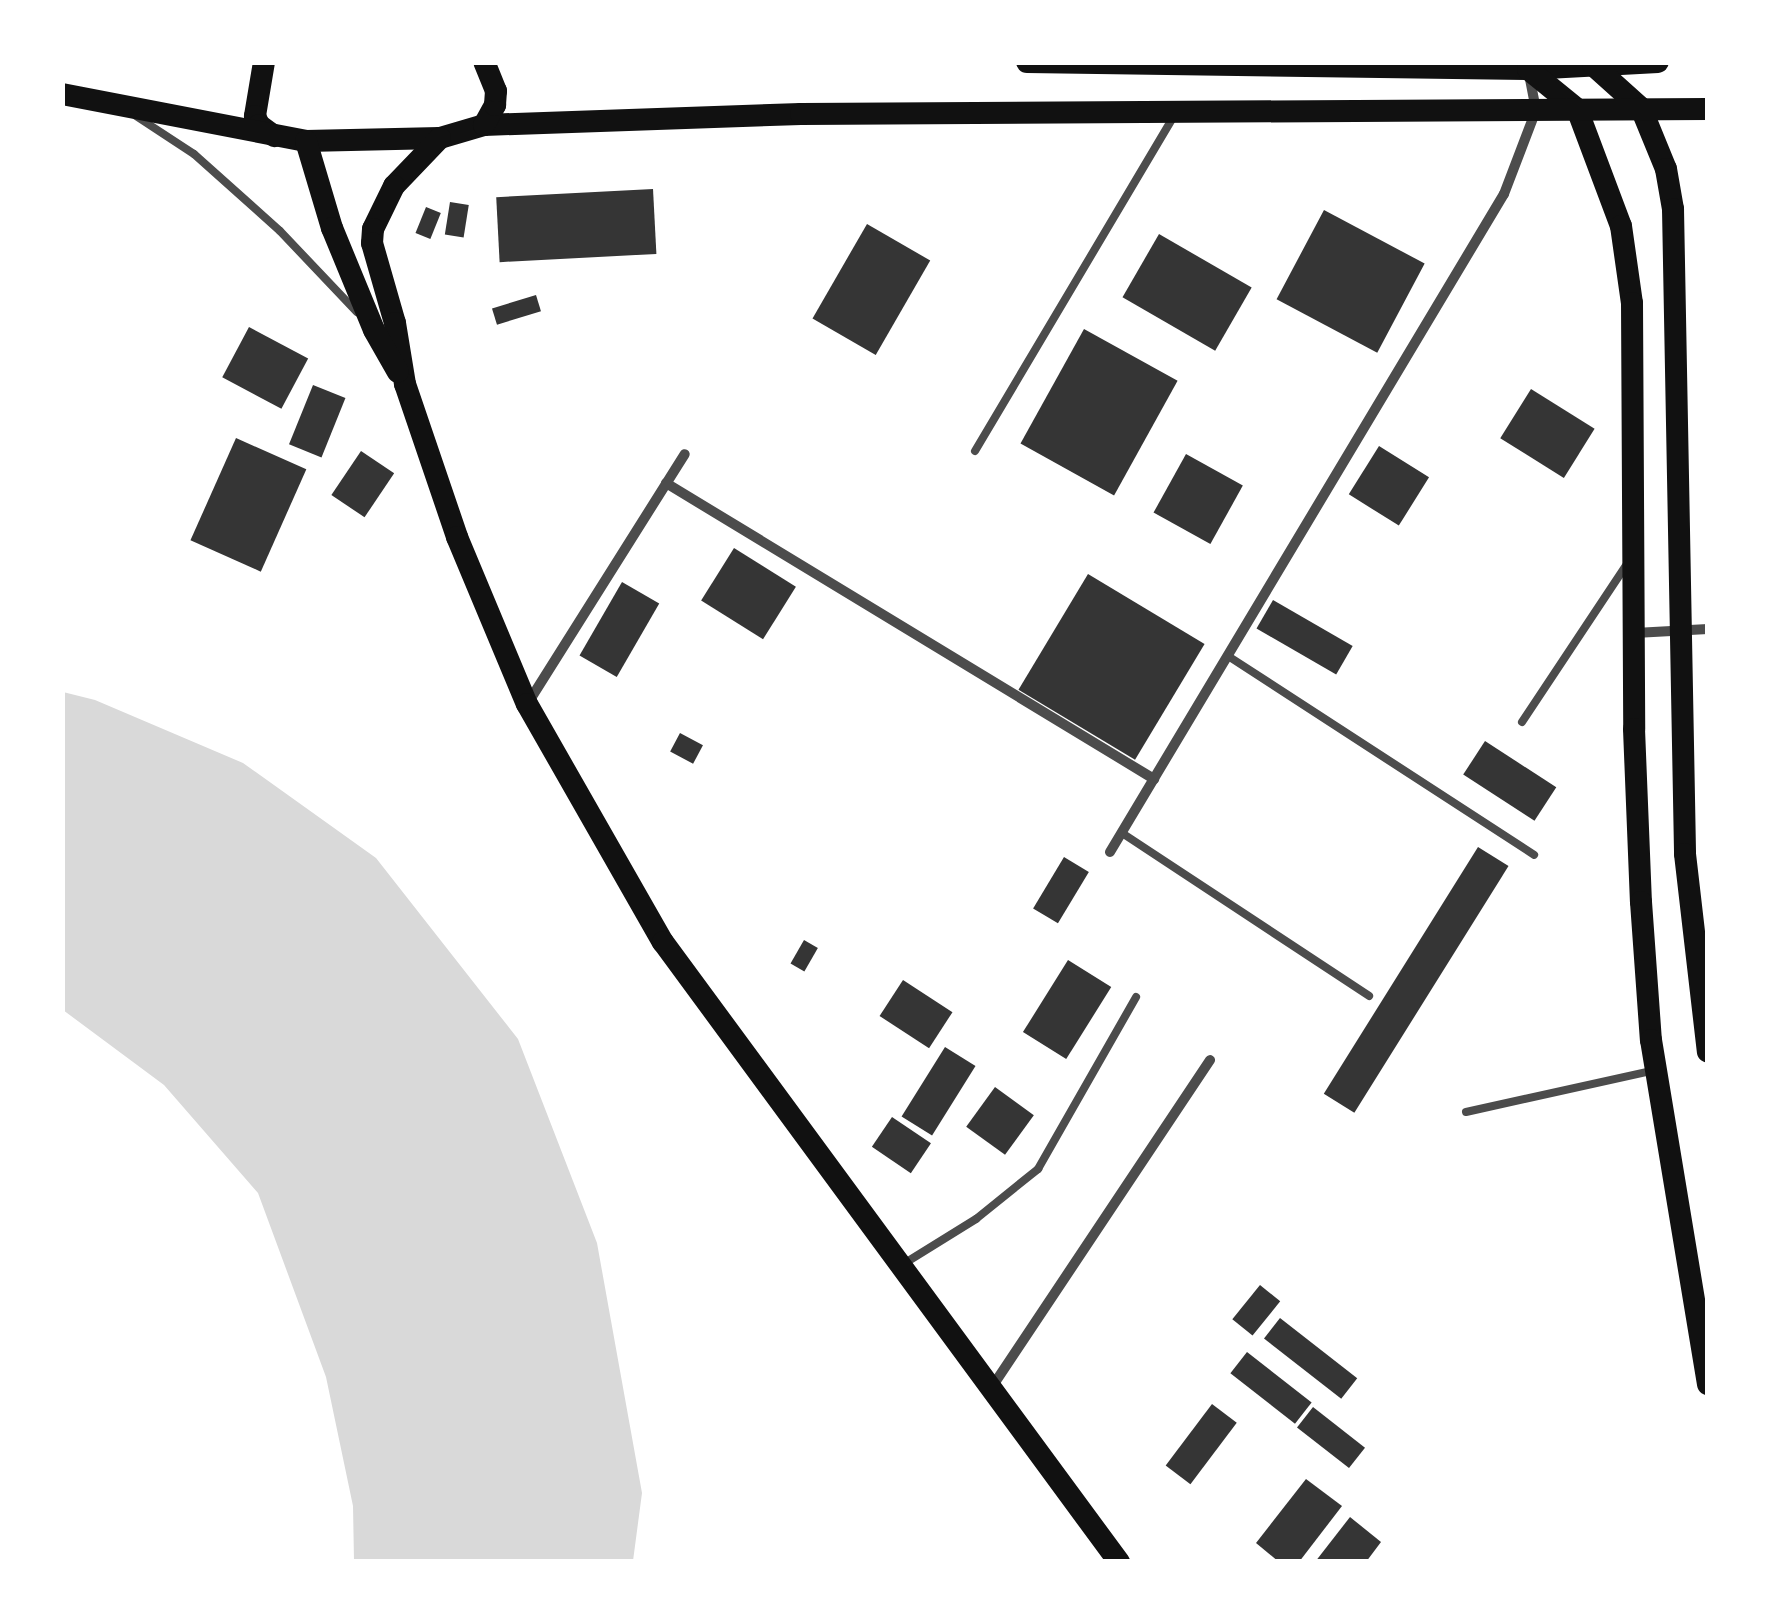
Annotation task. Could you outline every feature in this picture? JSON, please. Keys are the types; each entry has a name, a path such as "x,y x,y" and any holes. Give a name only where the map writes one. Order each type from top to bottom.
{"main road":[{"path":"264,62 256,87 255,116 259,126 277,138"},
{"path":"484,62 496,91 495,105 484,124"},
{"path":"1027,62 1527,66 1658,62"},
{"path":"1593,64 1642,108 1666,169 1673,209 1686,854 1708,1052"},
{"path":"1527,66 1578,108 1620,226 1632,303 1632,556 1640,885 1656,1070 1708,1384"},
{"path":"62,94 306,141 440,138 484,124 801,114 1708,109"},
{"path":"440,138 394,186 373,229 374,254 395,323 405,384 457,536 527,704 663,942 1119,1562"},
{"path":"306,141 332,228 374,330 405,384"}],"street":[{"path":"1110,852 1504,194 1536,110 1527,66"},
{"path":"527,704 685,454"},
{"path":"666,482 1154,780"},
{"path":"1634,633 1708,630"},
{"path":"992,1388 1210,1060"}],"lane":[{"path":"121,106 208,167 280,231 374,330"},
{"path":"975,451 1176,112"},
{"path":"1522,722 1632,556"},
{"path":"1228,656 1534,855"},
{"path":"1122,832 1370,996"},
{"path":"901,1265 976,1219 1038,1169 1136,996"},
{"path":"1466,1112 1656,1070"}],"shaded area":[{"path":"63,692 95,700 243,763 376,858 518,1039 597,1243 642,1493 633,1561 354,1561 353,1506 326,1377 258,1193 164,1085 63,1010"}],"building":[{"path":"653,189 656,254 500,262 496,197"},
{"path":"450,202 469,205 464,238 445,235"},
{"path":"426,207 441,213 430,239 416,233"},
{"path":"1324,210 1425,264 1377,353 1277,299"},
{"path":"867,224 930,260 876,355 812,318"},
{"path":"1159,234 1252,288 1215,351 1122,297"},
{"path":"536,295 541,311 497,325 492,308"},
{"path":"249,327 308,358 281,409 222,377"},
{"path":"1084,329 1178,381 1114,495 1020,444"},
{"path":"313,385 345,398 321,457 289,444"},
{"path":"1531,389 1595,429 1564,478 1500,438"},
{"path":"236,438 306,469 261,572 190,540"},
{"path":"1379,446 1429,477 1399,526 1349,494"},
{"path":"361,451 394,473 365,517 331,495"},
{"path":"1186,454 1243,486 1210,544 1154,513"},
{"path":"734,548 796,587 763,639 701,601"},
{"path":"1088,574 1205,644 1135,760 1018,690"},
{"path":"622,582 659,604 617,677 580,656"},
{"path":"1273,600 1353,646 1336,675 1256,629"},
{"path":"680,733 703,745 693,764 670,752"},
{"path":"1485,741 1556,787 1535,821 1463,775"},
{"path":"1478,847 1509,866 1354,1113 1324,1094"},
{"path":"1064,857 1089,872 1058,923 1033,908"},
{"path":"804,940 818,948 804,971 790,963"},
{"path":"1068,960 1111,987 1066,1059 1023,1032"},
{"path":"903,980 952,1012 929,1048 880,1016"},
{"path":"945,1047 976,1066 932,1136 902,1117"},
{"path":"995,1087 1034,1115 1005,1155 966,1127"},
{"path":"892,1117 931,1143 911,1173 872,1147"},
{"path":"1260,1285 1280,1301 1253,1336 1232,1319"},
{"path":"1280,1318 1357,1378 1341,1399 1264,1338"},
{"path":"1247,1352 1312,1402 1295,1424 1230,1373"},
{"path":"1212,1404 1237,1423 1190,1484 1166,1465"},
{"path":"1313,1407 1365,1448 1349,1468 1297,1427"},
{"path":"1306,1479 1342,1506 1299,1562 1279,1562 1256,1543"},
{"path":"1350,1517 1381,1542 1366,1562 1315,1562"}]}
